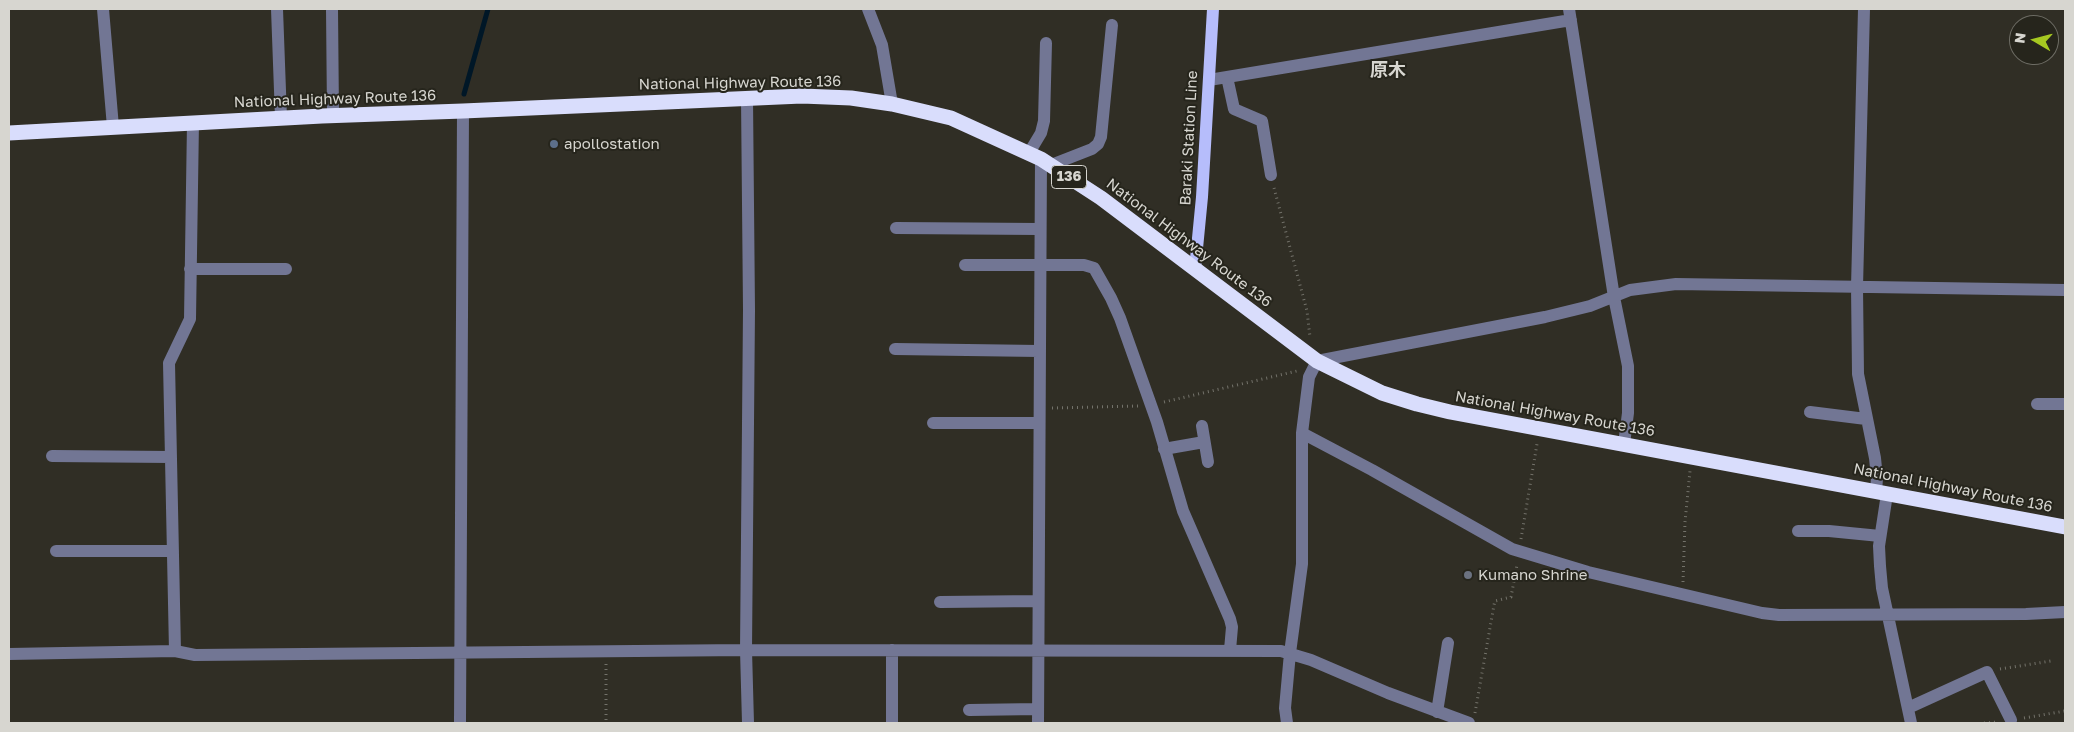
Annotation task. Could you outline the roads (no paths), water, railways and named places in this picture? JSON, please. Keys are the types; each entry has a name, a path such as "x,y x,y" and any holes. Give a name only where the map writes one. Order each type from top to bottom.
{"highway":[{"name":"National Highway Route 136","path":"9,133 334,115 802,96 831,97 892,104 951,118 1040,159 1101,198 1314,362 1363,385 1417,404 1539,429 2065,527"}],"main road":[{"name":"Baraki Station Line","path":"1195,269 1202,197 1213,9"}],"street":[{"path":"103,9 113,127"},
{"path":"277,9 281,118"},
{"path":"332,9 334,115"},
{"path":"868,9 882,45 892,104"},
{"path":"1864,9 1857,287 1858,374 1875,458 1877,478 1882,493 1879,546 1882,588 1911,723"},
{"path":"1209,80 1570,14 1614,297 1630,381 1624,444"},
{"path":"1040,159 1092,149 1098,144 1101,137 1112,25"},
{"path":"1038,723 1039,229 1040,159 1041,133 1044,121 1046,43"},
{"path":"1227,77 1234,109 1262,121 1271,175"},
{"path":"747,98 749,320 746,650 748,723"},
{"path":"460,723 463,111"},
{"path":"175,651 169,363 190,319 193,122"},
{"path":"896,228 1039,229"},
{"path":"965,265 1084,265 1094,268 1114,305 1151,405 1183,511 1230,619 1232,627 1230,650"},
{"path":"190,270 286,269"},
{"path":"1287,723 1285,708 1290,653 1302,564 1302,433 1309,377 1314,362 1545,317 1590,306 1630,290 1676,284 2065,290"},
{"path":"895,349 1039,351"},
{"path":"2037,404 2065,404"},
{"path":"1810,412 1866,419"},
{"path":"932,423 1039,423"},
{"path":"1202,426 1208,462"},
{"path":"1302,433 1328,445 1519,551 1588,572 1683,595 1762,613 1779,615 2026,614 2065,612"},
{"path":"1164,449 1204,442"},
{"path":"52,456 171,457"},
{"path":"1798,531 1830,531 1880,536"},
{"path":"56,551 173,551"},
{"path":"940,602 1038,601"},
{"path":"1437,712 1448,643"},
{"path":"9,654 175,651 195,655 746,650 1230,650 1290,653 1437,712 1472,719"},
{"path":"892,650 892,723"},
{"path":"1908,708 1987,672 2011,720"},
{"path":"969,710 1038,709"}],"waterway":[{"path":"464,94 488,9"}],"place":[{"name":"apollostation","path":"554,144"},
{"name":"Kumano Shrine","path":"1468,575"}],"district":[{"name":"原木","path":"1388,70"}]}
